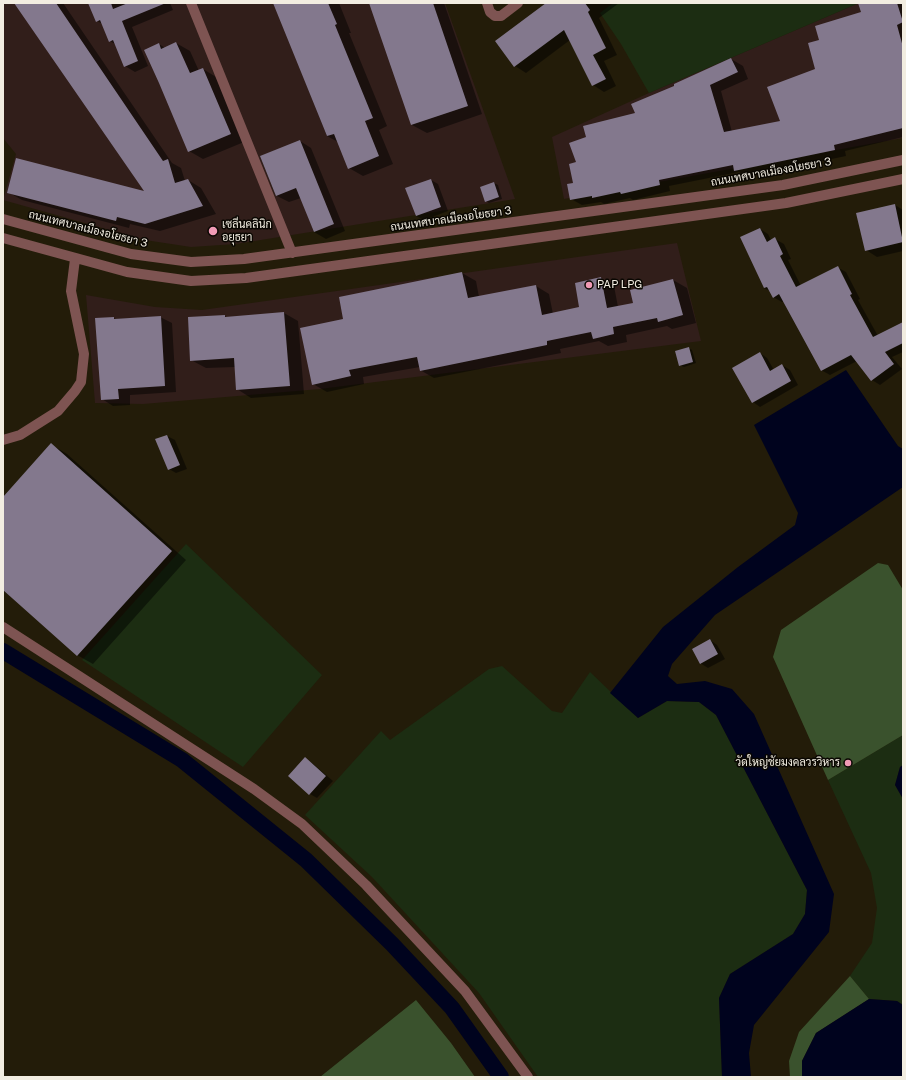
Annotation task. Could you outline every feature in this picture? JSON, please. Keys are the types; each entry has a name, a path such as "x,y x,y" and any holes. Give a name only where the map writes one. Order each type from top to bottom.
{"street":[{"path":"191,3 292,253"},
{"path":"487,3 490,12 495,16 501,16 518,3"},
{"name":"ถนนเทศบาลเมืองอโยธยา 3","path":"3,220 130,254 191,262 244,260 783,185 903,160"},
{"path":"8,240 126,272 190,281 246,278 786,203 903,179"},
{"path":"561,216 563,234"},
{"path":"3,440 20,435 58,411 76,391 81,382 84,354 71,291 75,259"},
{"path":"3,627 254,789 302,824 366,885 465,991 528,1077"}],"shaded area":[{"path":"3,3 445,3 515,199 236,244 191,247 145,240 3,200 16,154 3,138"},
{"path":"859,3 903,3 903,138 564,199 552,137 649,93"},
{"path":"677,243 701,341 320,389 143,404 95,403 86,295 155,307 202,310"}],"green space":[{"path":"613,3 859,3 649,93 621,44 600,13"},
{"path":"186,544 322,675 243,767 82,660"},
{"path":"878,563 888,565 903,590 903,735 828,780 773,657 781,630"},
{"path":"502,666 552,711 562,713 590,672 638,718 667,701 699,702 716,715 807,890 805,914 793,934 730,974 719,998 722,1077 538,1077 479,993 372,877 305,815 381,731 390,740 489,669"},
{"path":"903,735 903,765 900,767 895,785 903,799 903,1005 897,1001 869,999 850,976 872,943 877,908 871,873 828,780"},
{"path":"850,976 869,999 816,1033 802,1061 802,1077 790,1077 789,1061 799,1032"},
{"path":"416,1000 451,1043 475,1077 320,1077"}],"water":[{"path":"846,370 898,446 903,449 903,487 715,615 672,664 668,676 677,684 705,681 732,689 754,714 834,894 829,932 754,1025 749,1053 751,1077 722,1077 719,998 730,974 793,934 805,914 807,890 716,715 699,702 667,701 638,718 610,693 663,627 738,567 795,525 798,513 754,425"},
{"path":"903,765 903,799 895,785 900,767"},
{"path":"869,999 897,1001 903,1005 903,1077 802,1077 802,1061 816,1033"}],"building":[{"path":"14,3 56,3 163,161 168,159 175,183 188,179 203,206 145,224 117,217 116,221 7,193 16,158 144,191"},
{"path":"88,3 111,3 113,9 128,3 166,3 122,21 138,61 124,67 113,40 109,42 100,20 96,22"},
{"path":"273,3 328,3 337,24 335,25 373,118 365,121 379,156 348,169 334,134 327,136"},
{"path":"369,3 433,3 468,106 411,125"},
{"path":"546,3 585,3 590,10 588,12 606,48 593,55 606,79 592,86 564,30 514,67 495,41"},
{"path":"858,3 897,3 903,22 897,25 903,47 903,128 834,145 835,150 734,171 733,165 659,180 660,185 621,194 620,192 592,198 592,196 570,200 567,184 573,183 569,164 576,162 569,143 586,137 583,126 635,113 631,104 674,86 674,84 731,58 738,72 710,85 724,132 780,121 767,87 815,69 808,43 819,40 815,26 861,12"},
{"path":"176,42 190,73 203,68 231,134 188,152 144,50 159,43 161,49"},
{"path":"300,140 334,224 314,232 296,188 276,196 260,156"},
{"path":"431,179 441,207 416,216 405,188"},
{"path":"494,182 499,197 485,202 480,187"},
{"path":"895,204 903,242 865,251 856,213"},
{"path":"760,228 767,242 775,237 783,254 780,256 796,287 838,266 852,294 850,295 873,337 903,322 903,343 885,352 894,364 871,381 851,355 821,371 779,294 773,298 767,287 764,288 740,237"},
{"path":"462,272 468,298 536,285 542,315 579,307 575,283 601,277 607,308 633,303 630,290 673,279 683,315 658,322 657,318 613,327 614,334 593,339 591,332 547,341 547,345 420,371 417,357 349,370 351,376 312,385 300,328 343,319 339,297"},
{"path":"284,312 290,386 236,390 234,358 190,361 188,317 225,315 225,317"},
{"path":"161,316 165,386 118,389 119,399 101,400 95,318 114,317 114,319"},
{"path":"689,347 693,362 679,366 675,351"},
{"path":"760,352 770,371 782,364 791,381 752,403 732,368"},
{"path":"167,435 180,465 168,470 155,439"},
{"path":"51,443 172,551 77,656 3,590 3,497"},
{"path":"710,639 718,654 700,664 692,649"},
{"path":"305,757 326,776 309,795 288,776"}],"waterway":[{"path":"3,651 182,760 306,860 392,944 452,1008 501,1077"}],"place":[{"name":"เซลีนคลินิก อยุธยา","path":"213,231"},
{"name":"PAP LPG","path":"589,285"},
{"name":"วัดใหญ่ชัยมงคลวรวิหาร","path":"848,763"}]}
